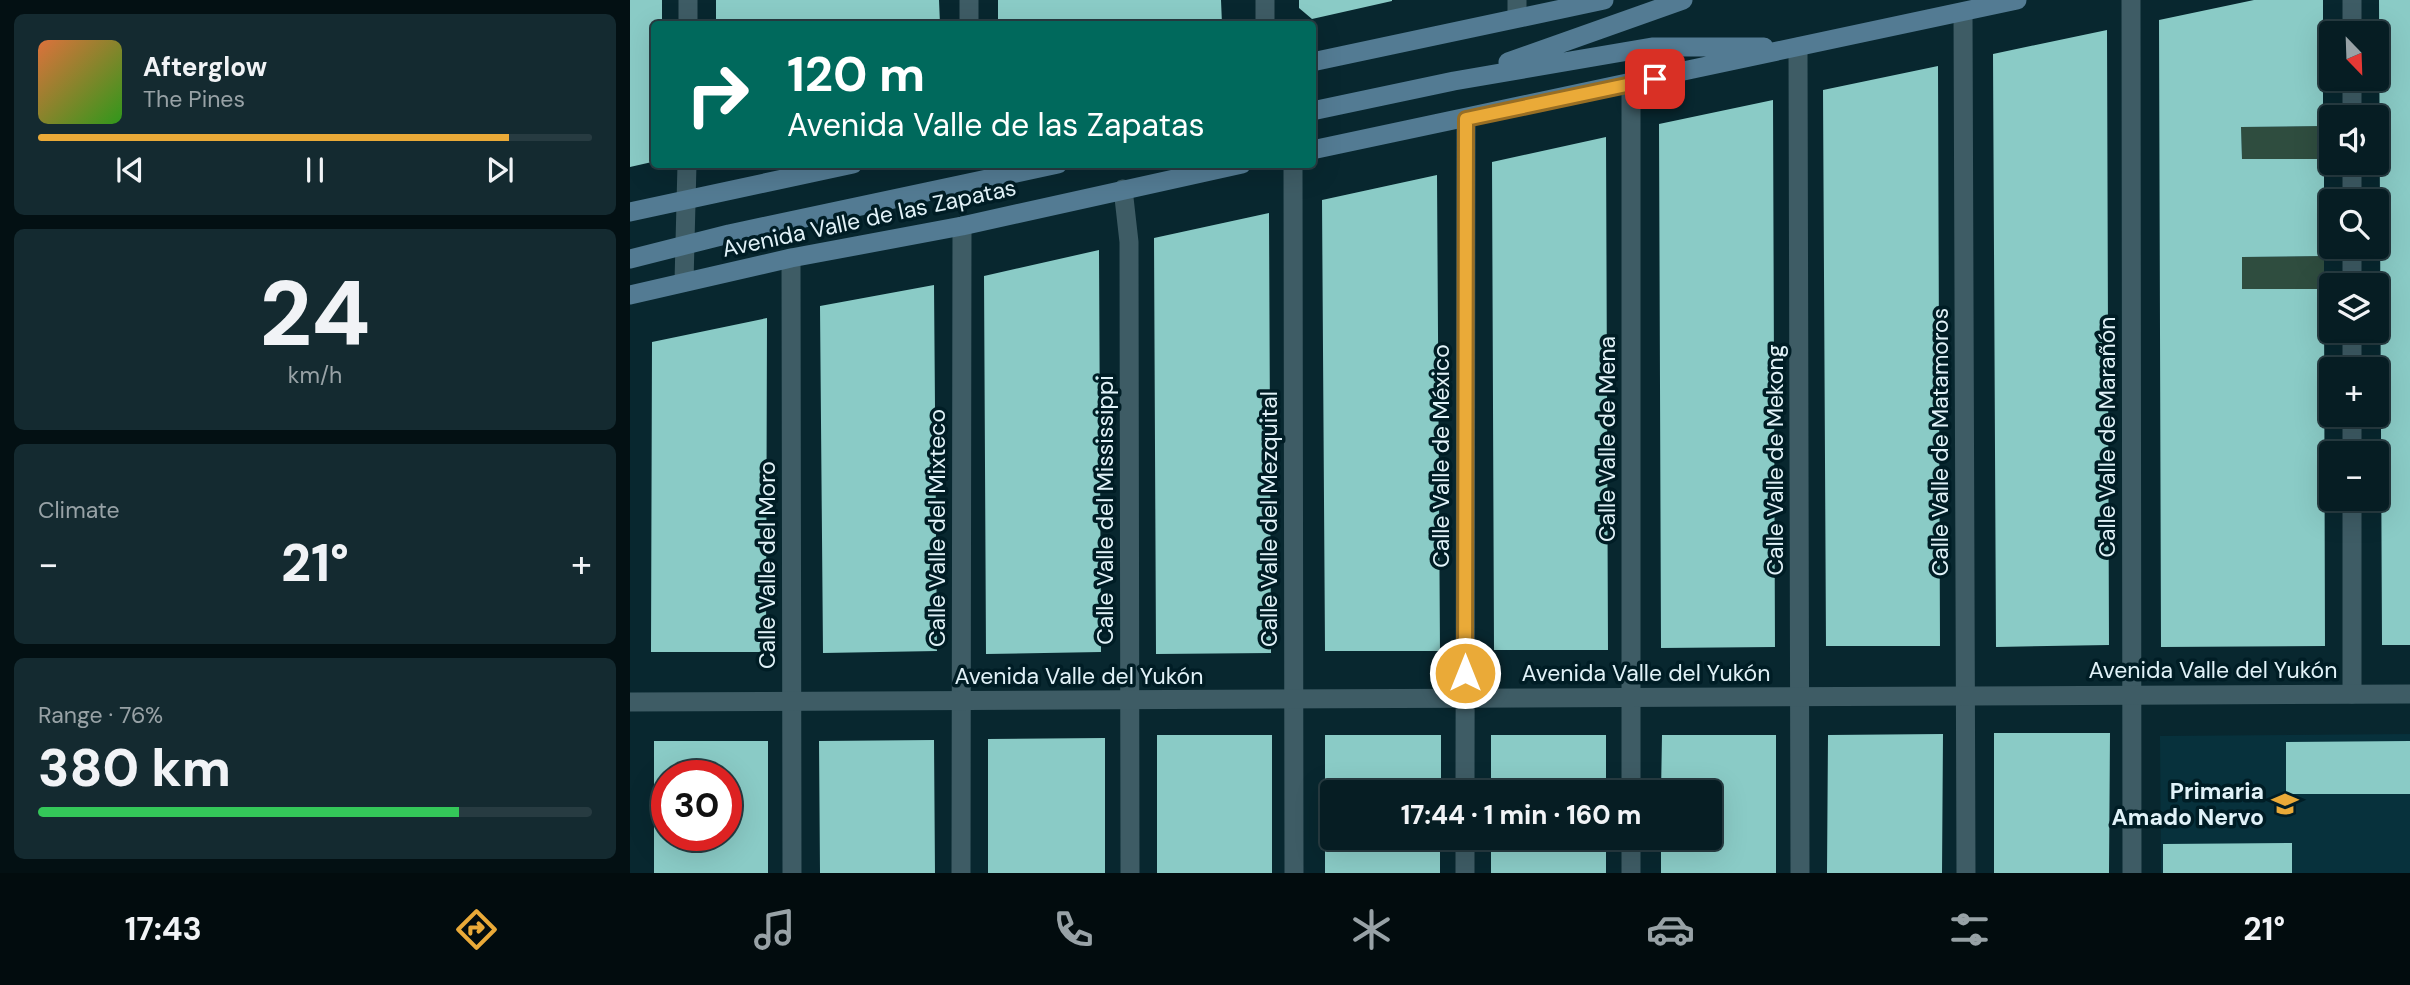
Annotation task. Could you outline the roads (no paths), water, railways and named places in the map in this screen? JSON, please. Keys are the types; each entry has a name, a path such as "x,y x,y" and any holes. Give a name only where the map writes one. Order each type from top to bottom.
{"main road":[{"path":"1316,61 1517,9 1604,0"},
{"path":"1454,81 1684,0"},
{"path":"1316,149 1631,85 2017,0"},
{"path":"1316,110 1454,81 1652,47 1798,47"},
{"path":"630,212 834,168"},
{"name":"Avenida Valle de las Zapatas","path":"630,259 729,234 1039,168"},
{"name":"Avenida Valle de las Zapatas","path":"630,295 791,258 962,226 1223,168"}],"street":[{"path":"688,0 688,21"},
{"path":"969,0 969,21"},
{"path":"1265,0 1265,21"},
{"name":"Calle Valle de Marañón","path":"2131,0 2132,873"},
{"path":"2352,0 2352,21"},
{"name":"Calle Valle de Matamoros","path":"1963,12 1966,873"},
{"name":"Calle Valle de Mekong","path":"1798,47 1800,873"},
{"name":"Calle Valle de Mena","path":"1631,85 1631,780"},
{"name":"Calle Valle de México","path":"1465,780 1466,119"},
{"path":"684,282 687,168"},
{"name":"Calle Valle del Mezquital","path":"1293,168 1294,873"},
{"name":"Calle Valle del Mississippi","path":"1123,189 1129,242 1130,873"},
{"name":"Calle Valle del Mixteco","path":"961,873 962,226"},
{"name":"Calle Valle del Moro","path":"791,258 792,873"},
{"path":"2352,511 2352,694"},
{"name":"Avenida Valle del Yukón","path":"630,702 2410,694"},
{"path":"1465,850 1465,873"},
{"path":"1631,850 1631,873"}],"place":[{"name":"Primaria Amado Nervo","path":"2285,804"}]}
